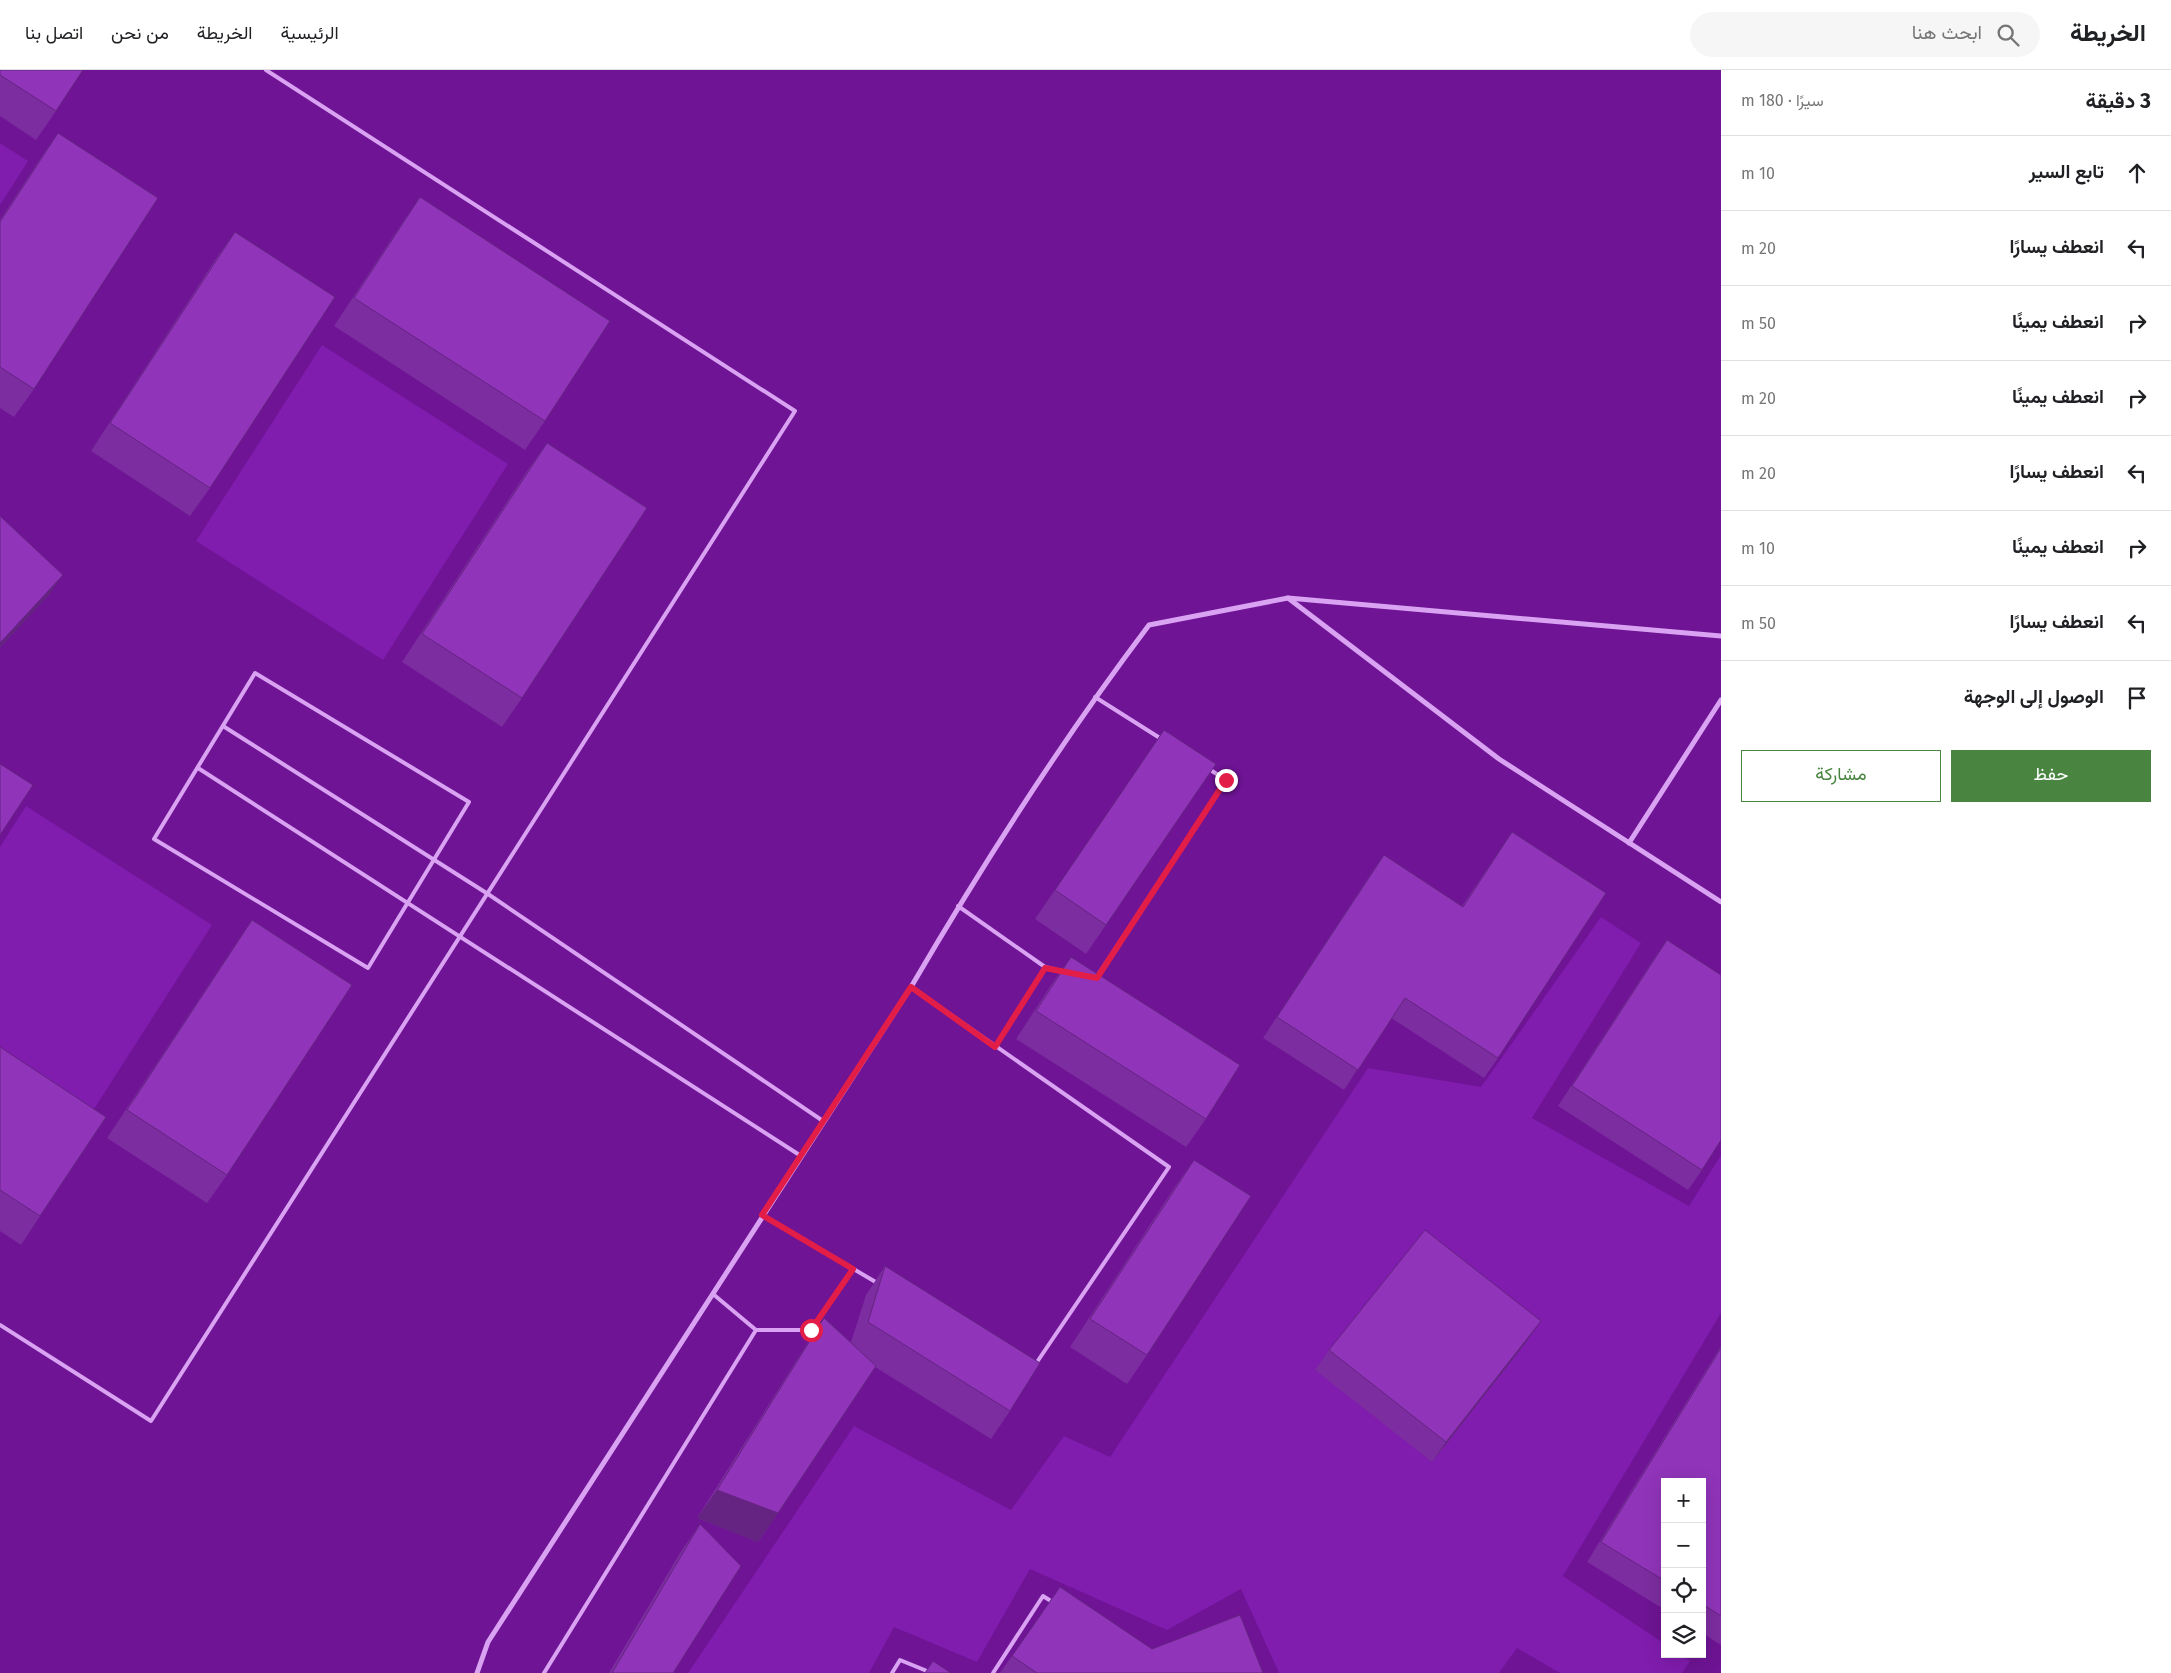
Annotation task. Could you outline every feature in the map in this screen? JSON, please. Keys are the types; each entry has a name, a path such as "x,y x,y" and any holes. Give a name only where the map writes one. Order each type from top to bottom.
{"street":[{"path":"477,1673 488,1642 800,1156 911,987 958,906 1095,696 1149,625 1288,598 1721,636"},
{"path":"1288,598 1499,759 1721,902"},
{"path":"1629,843 1721,700"}],"lane":[{"path":"0,1326 151,1421 795,411 266,70"},
{"path":"255,673 469,802 368,968 154,839 224,726 255,673"},
{"path":"1095,696 1169,744"},
{"path":"224,726 488,894 823,1121"},
{"path":"1088,976 1097,978 1226,780 1202,765"},
{"path":"198,768 800,1156"},
{"path":"958,906 1045,968 1071,973"},
{"path":"995,1047 1045,968"},
{"path":"911,987 1169,1166 1031,1370"},
{"path":"762,1215 887,1288"},
{"path":"713,1294 756,1330 811,1330 853,1269"},
{"path":"544,1673 756,1330"},
{"path":"993,1673 1043,1596 1059,1606"},
{"path":"892,1673 900,1660 932,1673"}],"shaded area":[{"path":"0,143 28,161 0,205"},
{"path":"322,345 508,464 383,660 196,541"},
{"path":"26,806 212,925 87,1120 0,1065 0,847"},
{"path":"1601,917 1641,943 1532,1118 1689,1206 1721,1155 1721,1313 1563,1576 1661,1641 1661,1658 1686,1658 1690,1661 1682,1673 1560,1673 1517,1648 1499,1673 1279,1673 1241,1589 1167,1630 1030,1569 977,1662 894,1627 869,1673 688,1673 854,1426 1011,1510 1064,1436 1110,1457 1368,1068 1481,1087"}],"building":[{"path":"0,70 83,70 56,111 0,75"},
{"path":"58,133 158,198 34,389 0,367 0,222"},
{"path":"420,197 610,321 545,421 354,298"},
{"path":"235,232 335,297 210,488 110,423"},
{"path":"547,443 647,508 522,698 422,634"},
{"path":"0,516 63,575 0,643"},
{"path":"1164,730 1216,764 1106,925 1055,890"},
{"path":"0,764 33,785 0,835"},
{"path":"1512,832 1606,893 1498,1058 1405,998 1358,1070 1277,1017 1384,855 1463,907"},
{"path":"252,920 352,985 227,1175 127,1110"},
{"path":"1667,940 1721,975 1721,1140 1702,1170 1572,1086"},
{"path":"1071,957 1240,1065 1206,1119 1036,1011"},
{"path":"0,1047 106,1117 40,1216 0,1190"},
{"path":"1194,1160 1251,1196 1147,1355 1090,1319"},
{"path":"1425,1230 1541,1321 1446,1442 1329,1350"},
{"path":"885,1266 1040,1363 1010,1411 868,1322"},
{"path":"824,1318 876,1366 778,1513 717,1490"},
{"path":"1721,1348 1721,1616 1706,1607 1706,1478 1661,1478 1661,1579 1601,1542"},
{"path":"700,1524 741,1566 673,1673 612,1673"},
{"path":"1060,1587 1152,1649 1240,1615 1263,1673 1037,1673 1012,1656"},
{"path":"933,1661 951,1673 925,1673"}],"route":[{"path":"811,1330 853,1269 762,1215 911,987 995,1047 1045,968 1097,978 1226,780"}]}
